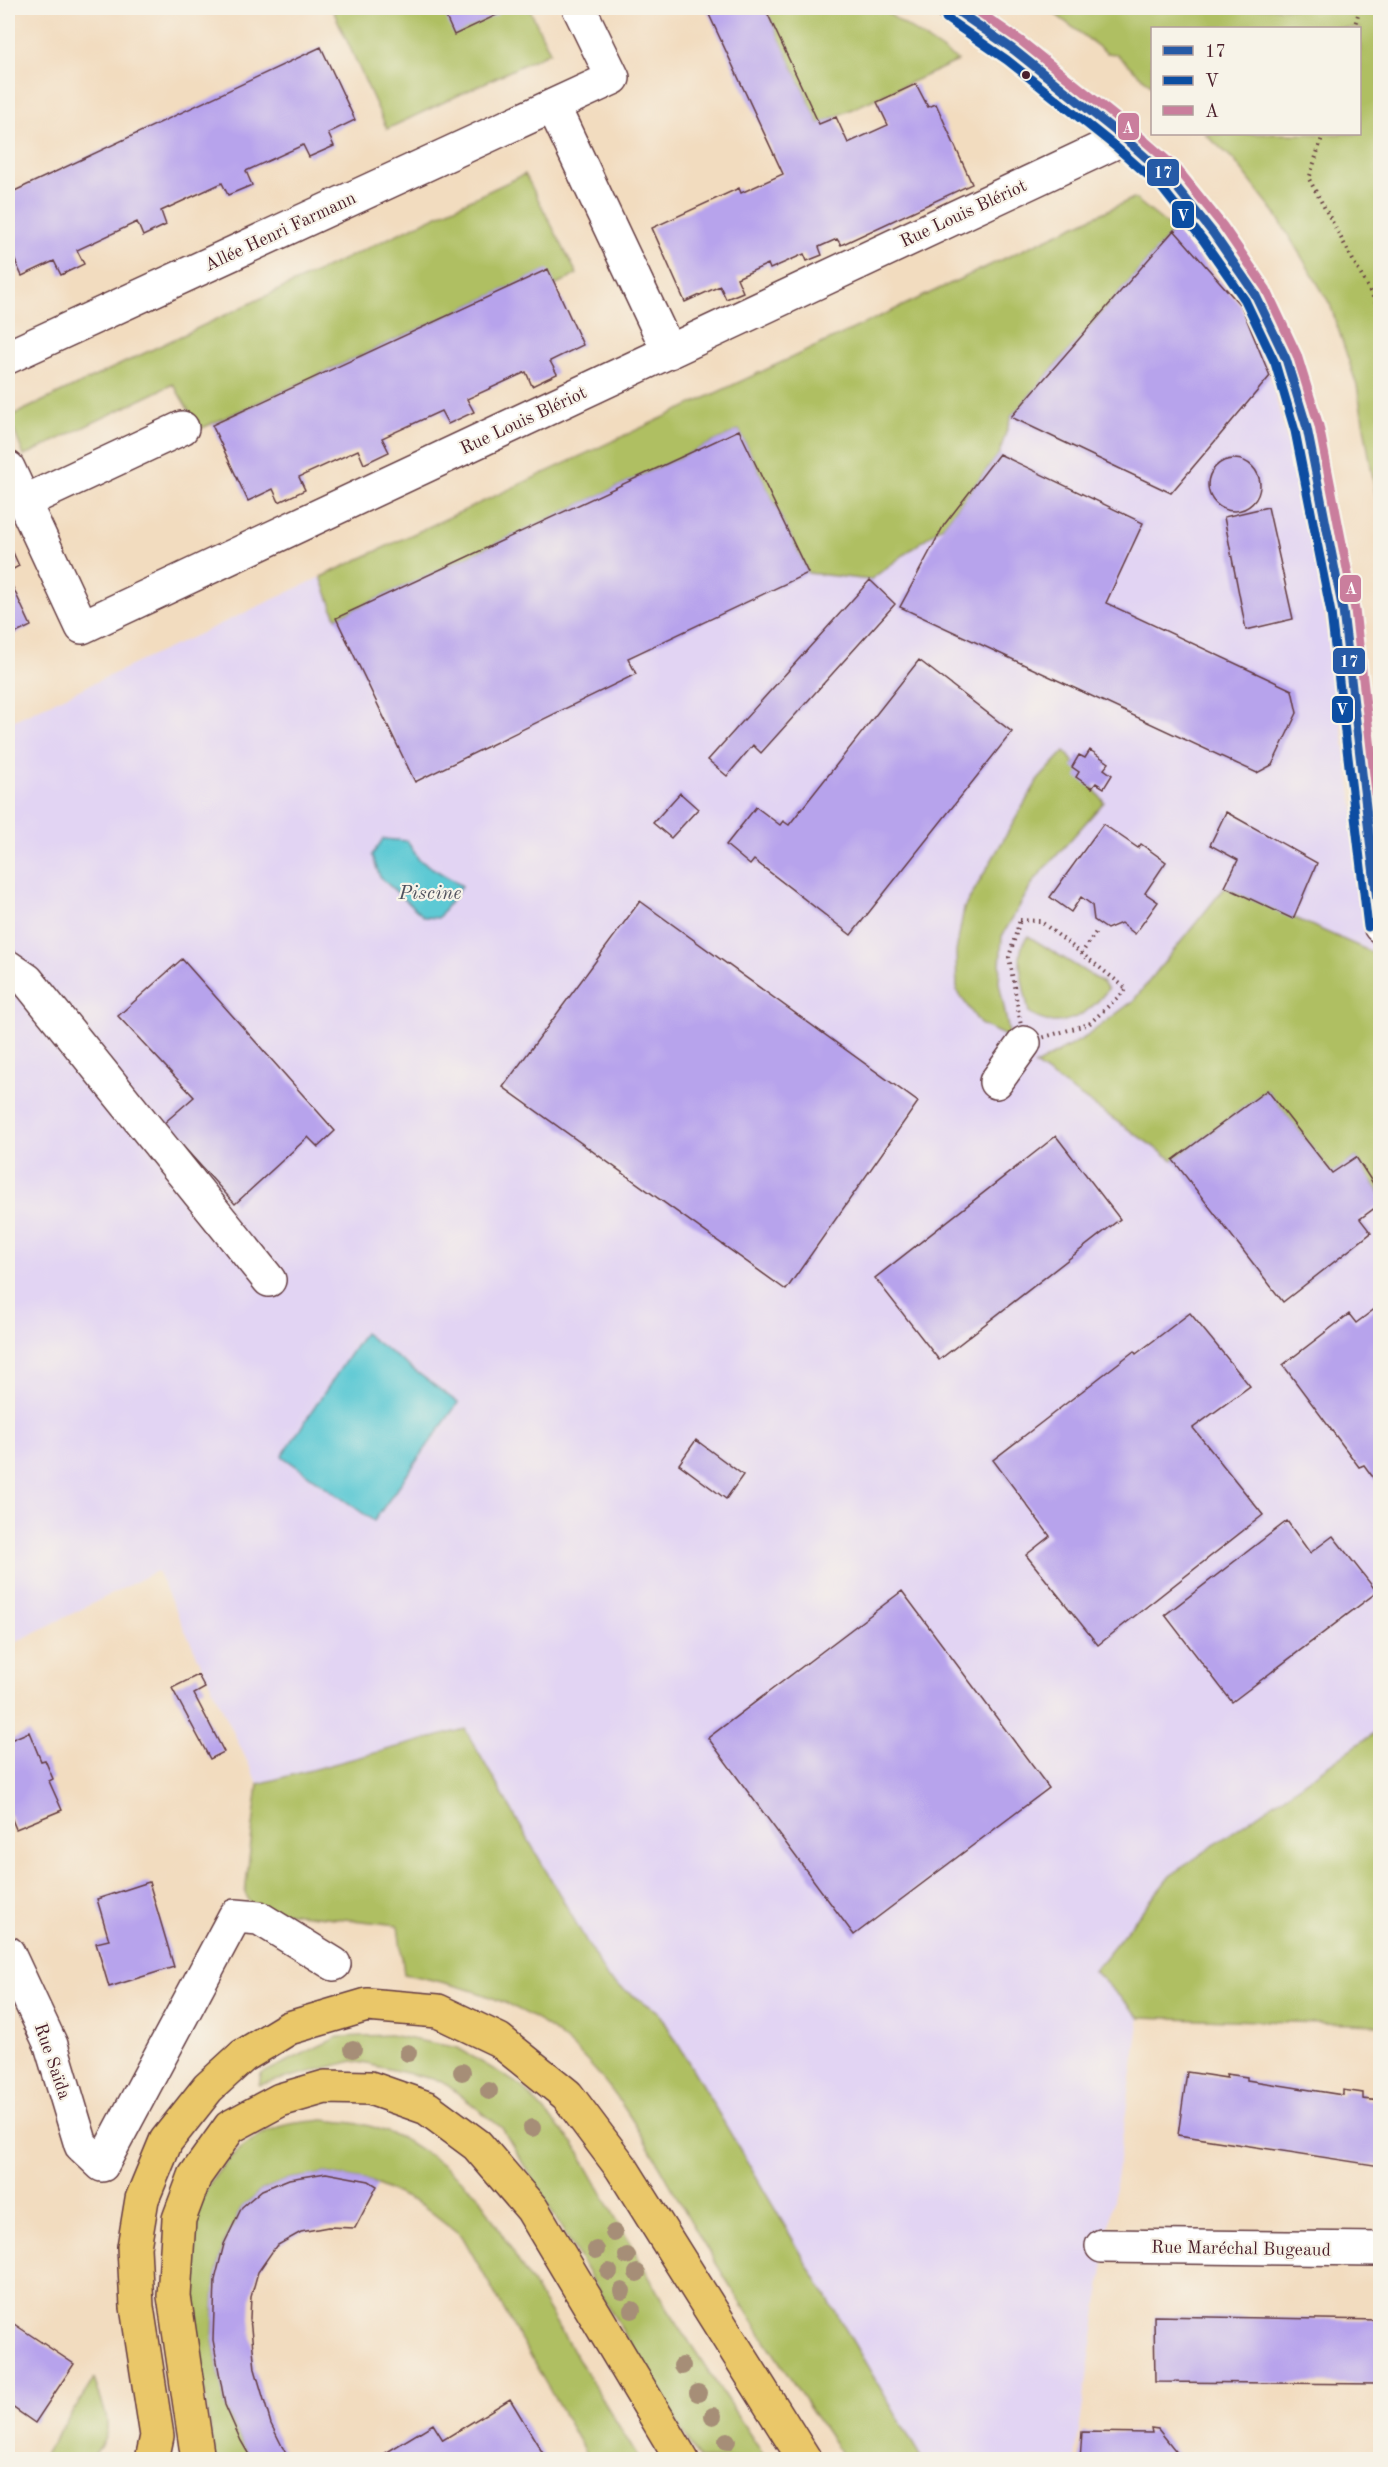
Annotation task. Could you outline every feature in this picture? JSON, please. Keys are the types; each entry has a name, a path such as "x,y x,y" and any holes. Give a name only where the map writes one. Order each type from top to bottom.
{"highway":[{"path":"152,2460 157,2436 137,2307 134,2247 142,2199 166,2141 208,2088 243,2056 289,2028 367,2005 438,2011 500,2040 567,2095 621,2167 805,2460"},
{"path":"198,2460 174,2296 179,2218 195,2176 230,2127 280,2100 325,2087 370,2088 427,2108 477,2145 532,2209 682,2460"}],"street":[{"name":"Allée Henri Farmann","path":"8,357 613,78 579,8"},
{"path":"953,8 1014,50 1124,138 1170,179 1213,233 1255,294 1286,358 1307,428 1343,611 1380,926"},
{"path":"554,106 669,352"},
{"name":"Rue Louis Blériot","path":"8,468 82,627 1124,138"},
{"path":"24,502 182,428"},
{"path":"8,967 27,980 270,1280"},
{"path":"996,1082 1024,1043"},
{"name":"Rue Saïda","path":"8,1953 51,2045 81,2145 102,2165 235,1916 259,1918 334,1964"},
{"name":"Rue Maréchal Bugeaud","path":"1102,2246 1380,2249"}],"path":[{"path":"1353,27 1360,8"},
{"path":"1323,135 1309,179 1380,310"},
{"path":"1020,920 1040,921 1081,954 1127,989 1089,1024 1024,1043 1009,957 1020,920"},
{"path":"1081,954 1096,932"}],"shaded area":[{"path":"1134,198 1174,230 1241,306 1270,376 1313,535 1380,983 1380,2025 1140,2017 1075,2459 922,2459 659,2013 608,1979 465,1729 258,1784 157,1571 8,1646 8,723"}],"green space":[{"path":"332,8 529,8 550,52 387,129"},
{"path":"765,8 880,8 958,61 819,124"},
{"path":"1047,8 1380,8 1380,519 1357,386 1330,304 1275,213 1234,160 1206,135 1361,135 1361,27 1151,27 1151,85 1116,54 1107,53"},
{"path":"525,174 577,274 555,286 547,270 200,429 173,384 24,456 9,417"},
{"path":"1134,198 1174,230 1011,417 999,454 944,525 870,580 808,573 739,430 336,618 321,577"},
{"path":"1065,751 1104,802 1034,881 1002,936 999,982 1010,1038 980,1024 957,991 956,952 964,908 1038,780"},
{"path":"1225,887 1376,954 1380,983 1380,1194 1356,1157 1332,1173 1267,1090 1173,1160 1035,1065 1084,1038 1133,1001"},
{"path":"1028,936 1102,982 1108,989 1092,1007 1072,1019 1051,1022 1029,1013 1020,963 1023,944"},
{"path":"465,1729 608,1979 659,2012 922,2459 845,2459 736,2295 618,2099 577,2051 552,2030 500,2001 443,1982 404,1974 398,1925 253,1909 245,1893 258,1784"},
{"path":"1380,1729 1380,2025 1140,2017 1094,1971 1170,1876"},
{"path":"390,2035 458,2048 520,2085 574,2144 665,2305 766,2459 699,2459 502,2128 442,2081 353,2061 259,2085 261,2074 338,2037"},
{"path":"323,2120 367,2125 388,2132 416,2146 442,2164 478,2195 639,2459 589,2459 462,2236 422,2205 369,2181 326,2173 289,2179 262,2190 242,2207 224,2244 215,2280 213,2340 225,2405 252,2459 215,2459 197,2339 192,2277 196,2219 200,2204 216,2175 239,2150 253,2140 287,2125"},
{"path":"94,2379 107,2422 104,2440 89,2459 42,2459"}],"water":[{"name":"Piscine","path":"383,839 407,841 419,860 462,886 438,918 424,917 380,877 372,855"},
{"path":"364,1333 458,1403 374,1521 282,1456"}],"building":[{"path":"442,8 496,8 499,14 454,35"},
{"path":"706,8 765,8 819,124 836,117 848,143 888,125 877,102 916,84 928,107 936,104 972,184 841,245 837,239 819,247 822,255 807,261 804,254 770,269 768,264 737,278 743,292 726,299 720,286 685,302 652,228 739,188 741,193 783,174"},
{"path":"321,47 355,120 328,133 334,146 309,157 303,145 246,171 252,185 228,195 222,183 161,211 166,225 143,236 137,222 77,250 84,264 61,275 54,261 22,276 8,245 8,194"},
{"path":"1174,230 1241,306 1270,376 1171,493 1011,417"},
{"path":"548,269 583,345 550,361 557,374 532,386 526,372 467,399 474,412 448,424 441,411 382,438 389,452 364,464 358,450 299,477 305,490 279,502 273,489 248,501 212,425"},
{"path":"739,430 808,573 628,658 636,674 415,782 336,618"},
{"path":"999,454 1143,523 1106,603 1292,690 1297,713 1272,765 1257,773 900,607 944,525"},
{"path":"1229,459 1239,459 1253,466 1260,485 1253,504 1239,511 1229,511 1219,507 1212,500 1208,490 1208,480 1212,470 1219,463"},
{"path":"1268,507 1293,619 1246,630 1224,517"},
{"path":"8,541 19,566 8,572"},
{"path":"8,577 31,626 8,637"},
{"path":"870,580 895,604 761,753 753,745 727,776 708,760"},
{"path":"919,660 1012,732 851,935 754,860 750,865 726,845 756,807 780,825 783,821 789,825"},
{"path":"1090,750 1109,763 1104,769 1112,775 1104,788 1096,783 1092,788 1076,777 1079,772 1072,767 1079,755 1085,758"},
{"path":"680,793 698,809 671,838 653,823"},
{"path":"1226,812 1317,863 1293,919 1225,887 1238,860 1210,845"},
{"path":"1103,824 1138,848 1141,844 1166,862 1145,893 1158,902 1135,934 1121,923 1107,929 1094,920 1092,905 1081,897 1071,912 1050,897"},
{"path":"640,901 918,1102 786,1290 503,1087"},
{"path":"182,959 335,1131 318,1147 308,1137 235,1204 163,1124 194,1097 118,1016"},
{"path":"1267,1090 1332,1173 1356,1157 1380,1194 1380,1204 1360,1219 1371,1233 1283,1302 1173,1160"},
{"path":"1056,1136 1120,1219 939,1360 875,1278"},
{"path":"1380,1305 1380,1487 1364,1465 1359,1467 1283,1365 1349,1314 1356,1323"},
{"path":"1190,1313 1250,1386 1193,1428 1263,1515 1098,1645 1026,1555 1050,1536 993,1460 1134,1351 1136,1354"},
{"path":"696,1440 743,1475 726,1499 679,1464"},
{"path":"1287,1521 1310,1553 1333,1536 1377,1592 1232,1702 1165,1615"},
{"path":"902,1591 1049,1788 854,1935 708,1738"},
{"path":"198,1675 205,1688 194,1694 224,1752 210,1759 172,1688"},
{"path":"29,1732 41,1761 45,1760 53,1779 49,1781 62,1810 16,1829 8,1810 8,1741"},
{"path":"149,1882 174,1967 109,1987 96,1943 109,1940 97,1899"},
{"path":"1187,2072 1227,2078 1226,2074 1247,2077 1247,2080 1343,2095 1343,2090 1363,2093 1363,2099 1380,2101 1380,2166 1178,2135"},
{"path":"326,2173 369,2181 377,2186 355,2228 328,2227 301,2232 276,2246 258,2272 251,2297 250,2318 255,2369 271,2424 289,2460 252,2460 225,2405 213,2340 215,2280 224,2244 242,2207 262,2190 289,2179"},
{"path":"1154,2316 1380,2320 1380,2384 1155,2382"},
{"path":"8,2320 74,2364 35,2423 8,2404"},
{"path":"510,2399 547,2460 374,2460 433,2424 443,2440"},
{"path":"1151,2428 1158,2429 1183,2460 1080,2460 1082,2432 1152,2433"}],"transit line":[{"name":"17","path":"953,8 1014,50 1124,138 1170,179 1213,233 1255,294 1286,359 1307,428 1343,611 1380,926"},
{"name":"A","path":"973,8 1021,41 1131,129 1178,170 1223,226 1266,289 1297,355 1319,426 1355,610 1380,827"},
{"name":"V","path":"946,18 1007,60 1116,147 1161,187 1203,240 1245,300 1275,363 1295,431 1331,613 1368,927"}]}
